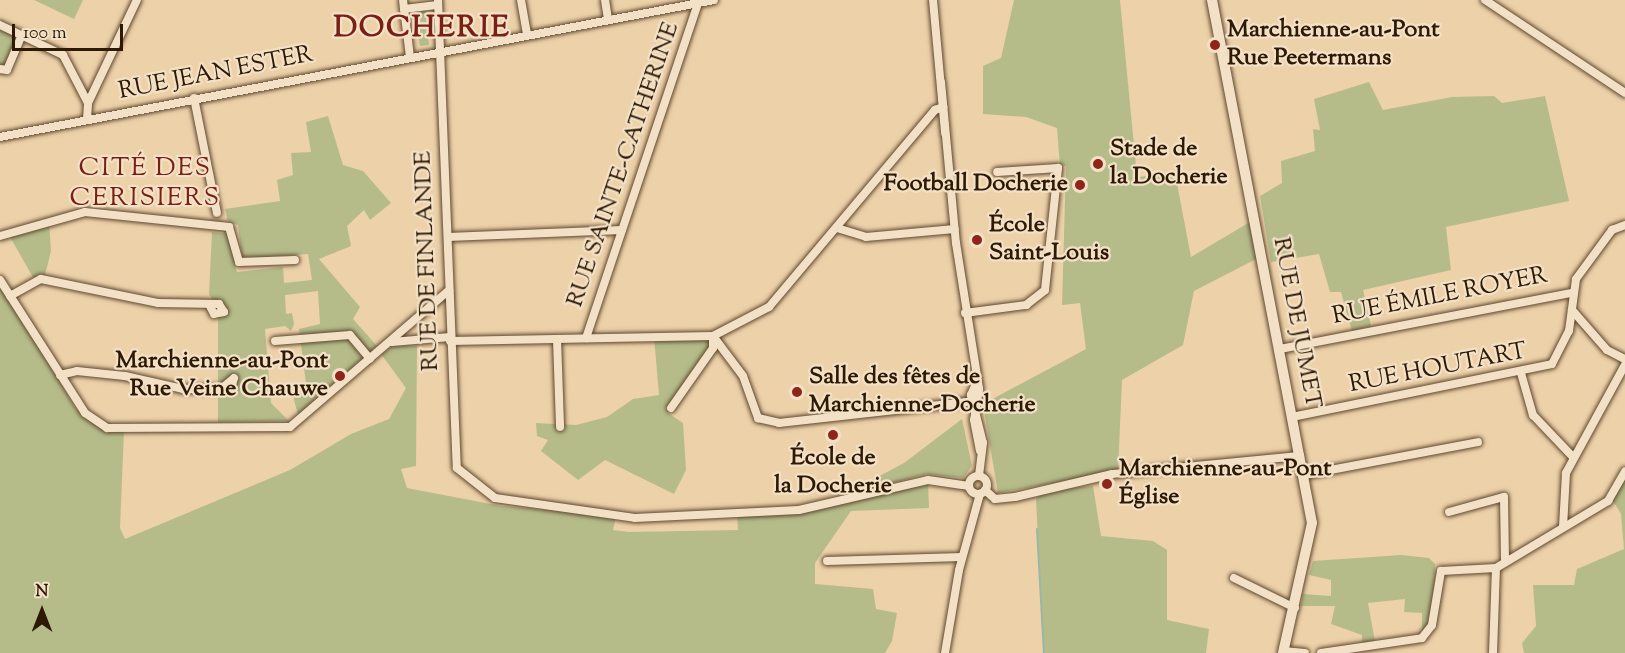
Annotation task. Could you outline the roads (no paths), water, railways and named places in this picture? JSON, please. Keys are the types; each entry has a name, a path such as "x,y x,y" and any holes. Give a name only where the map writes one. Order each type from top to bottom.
{"street":[{"path":"87,119 88,103 136,0"},
{"path":"403,0 410,57"},
{"path":"520,0 527,35"},
{"path":"604,0 608,20"},
{"name":"RUE JEAN ESTER","path":"0,137 714,0"},
{"path":"933,0 955,230 975,386 981,450 979,476 983,492 962,557 945,653"},
{"name":"RUE DE JUMET","path":"1212,0 1304,475 1312,536 1283,652"},
{"path":"1485,0 1625,93"},
{"path":"404,9 438,3"},
{"name":"RUE DE FINLANDE","path":"438,3 457,468 495,498 635,518 799,510 928,480 969,486"},
{"name":"RUE SAINTE-CATHERINE","path":"586,338 698,3"},
{"path":"0,25 63,55 88,103"},
{"path":"0,69 7,70 22,35"},
{"path":"194,98 217,213"},
{"path":"392,342 450,339 713,336 769,307 943,107"},
{"path":"965,313 1026,305 1045,290 1058,168 997,172"},
{"path":"0,236 85,212 229,227 239,262 295,260"},
{"path":"1572,293 1576,279 1612,230 1625,225"},
{"path":"837,228 866,237 955,230"},
{"path":"448,237 622,230"},
{"path":"10,296 41,279 158,303 210,306"},
{"path":"0,280 85,413 107,428 290,427 392,342 449,290"},
{"name":"RUE ÉMILE ROYER","path":"1280,350 1572,293"},
{"name":"RUE HOUTART","path":"1293,417 1521,373 1552,364 1569,331 1572,293"},
{"path":"1572,310 1607,350 1625,359"},
{"path":"275,340 350,335 370,359"},
{"path":"713,336 743,376 758,418 779,423 976,401"},
{"path":"670,408 713,348 713,336"},
{"path":"557,339 560,427"},
{"path":"1563,527 1563,485 1574,458 1625,365"},
{"path":"60,375 76,371 183,389 222,388"},
{"path":"1521,373 1533,414 1574,458"},
{"path":"1304,475 1478,442"},
{"path":"979,476 969,486 995,499 1015,497 1112,474 1300,456"},
{"path":"1283,652 1321,653 1422,638 1432,625 1441,571 1496,568 1505,560 1608,501 1625,471"},
{"path":"1449,513 1504,497 1505,560"},
{"path":"826,561 962,557"},
{"path":"1493,653 1496,568"},
{"path":"1234,578 1295,608"}],"waterway":[{"path":"1037,529 1044,653"}],"place":[{"name":"Marchienne-au-Pont Rue Peetermans","path":"1215,45"},
{"name":"Stade de la Docherie","path":"1098,164"},
{"name":"Football Docherie","path":"1080,185"},
{"name":"École Saint-Louis","path":"977,240"},
{"name":"Marchienne-au-Pont Rue Veine Chauwe","path":"340,376"},
{"name":"Salle des fêtes de Marchienne-Docherie","path":"797,392"},
{"name":"École de la Docherie","path":"833,435"},
{"name":"Marchienne-au-Pont Église","path":"1107,484"}],"district":[{"name":"DOCHERIE","path":"422,29"},
{"name":"CITÉ DES CERISIERS","path":"145,184"}]}
